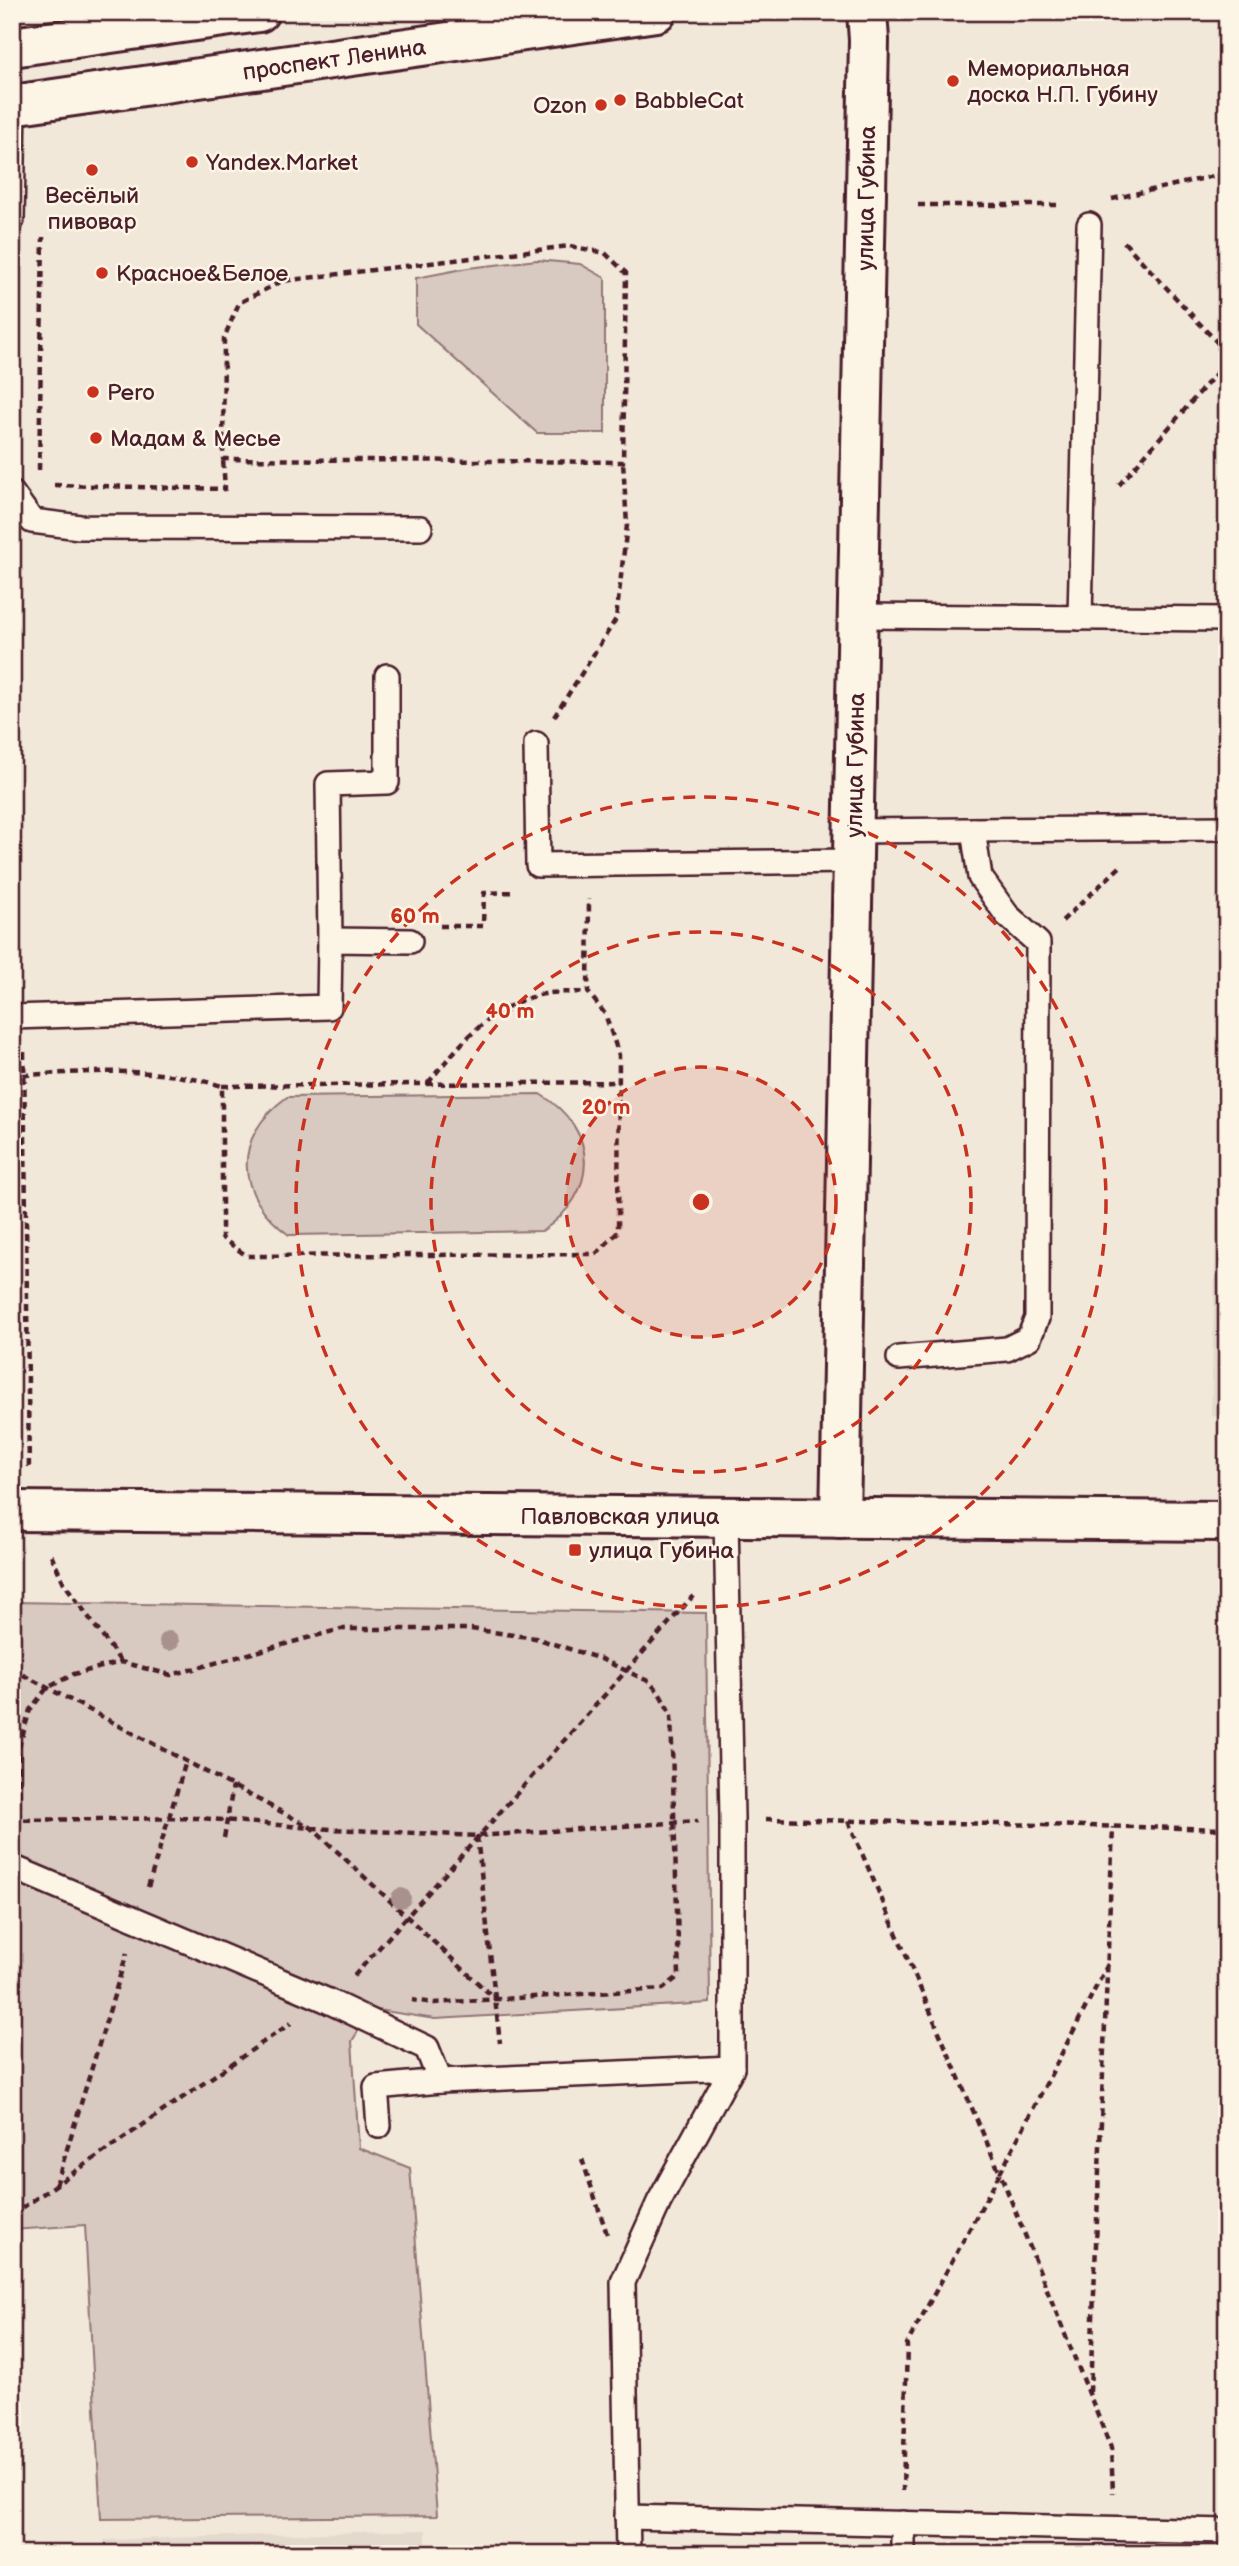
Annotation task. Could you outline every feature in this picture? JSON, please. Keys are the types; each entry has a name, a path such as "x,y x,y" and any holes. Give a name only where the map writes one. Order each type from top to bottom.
{"street":[{"path":"12,47 259,12"},
{"name":"проспект Ленина","path":"13,105 656,12"},
{"name":"улица Губина","path":"840,1518 869,54 867,12"},
{"name":"Павловская улица","path":"12,1511 1227,1521"}],"lane":[{"path":"12,220 13,105"},
{"path":"1080,618 1089,215"},
{"path":"12,492 32,521 80,527 419,528"},
{"path":"858,616 1227,619"},
{"path":"19,1017 329,1007 328,784 387,782 387,676"},
{"path":"536,744 538,865 853,846 972,830 1227,828"},
{"path":"899,1358 1007,1349 1029,1338 1037,1318 1038,943 1007,915 980,877 972,830"},
{"path":"330,940 410,941"},
{"path":"628,2554 622,2282 659,2202 732,2068 732,1818 726,1517"},
{"path":"12,1867 326,2000 427,2049 440,2081"},
{"path":"379,2126 376,2087 440,2081 732,2068"},
{"path":"627,2517 1227,2531"},
{"path":"903,2523 903,2554"}],"path":[{"path":"918,205 1089,215 1227,173"},
{"path":"1089,215 1227,353"},
{"path":"39,472 43,227"},
{"path":"52,485 225,489 224,338 239,303 282,281 570,246 605,253 626,274 623,462 627,525 616,619 536,744"},
{"path":"1082,528 1227,361"},
{"path":"223,459 623,462"},
{"path":"1038,943 1162,828"},
{"path":"222,1086 222,1238 247,1256 596,1254 618,1232 619,1055 605,1014 588,992 589,891"},
{"path":"427,1084 465,1038 506,1008 544,994 588,992"},
{"path":"19,1017 23,1075 29,1439"},
{"path":"23,1075 136,1070 197,1078 222,1086 619,1082"},
{"path":"12,2215 345,1986 727,1555"},
{"path":"19,1820 19,1746 30,1710 47,1688 74,1674 121,1662 171,1675 341,1629 471,1629 535,1638 601,1660 648,1681 658,1691 671,1714 679,1976 663,1989 434,2003 410,2000"},
{"path":"12,1669 312,1828 495,1999"},
{"path":"56,2185 186,1761"},
{"path":"224,1838 233,1786"},
{"path":"12,1820 169,1819 477,1836 732,1818 1227,1829"},
{"path":"848,1821 1000,2173 1111,2448 1114,2529"},
{"path":"1090,2396 1113,1827"},
{"path":"477,1836 504,2078"},
{"path":"903,2523 907,2344 1000,2173 1108,1964"},
{"path":"582,2160 622,2282"}],"shaded area":[{"path":"537,260 580,264 605,278 605,433 537,433 416,324 416,278 468,268"},
{"path":"1227,869 1227,1417 1211,1416"},
{"path":"540,1094 560,1109 574,1125 582,1143 585,1162 582,1181 574,1199 561,1216 542,1231 289,1235 271,1219 258,1202 250,1184 247,1166 249,1148 256,1130 269,1113 287,1097"},
{"path":"12,1602 706,1613 710,2003 435,2019 372,2009 352,2041 359,2148 410,2168 437,2516 101,2519 85,2225 12,2230"},
{"path":"426,2530 426,2554 104,2554 104,2540"}],"place":[{"name":"Мемориальная доска Н.П. Губину","path":"953,81"},
{"name":"BabbleCat","path":"620,100"},
{"name":"Ozon","path":"601,105"},
{"name":"Yandex.Market","path":"192,162"},
{"name":"Весёлый пивовар","path":"92,170"},
{"name":"Красное&Белое","path":"102,273"},
{"name":"Pero","path":"93,392"},
{"name":"Мадам & Месье","path":"96,438"},
{"name":"улица Губина","path":"575,1550"}]}
